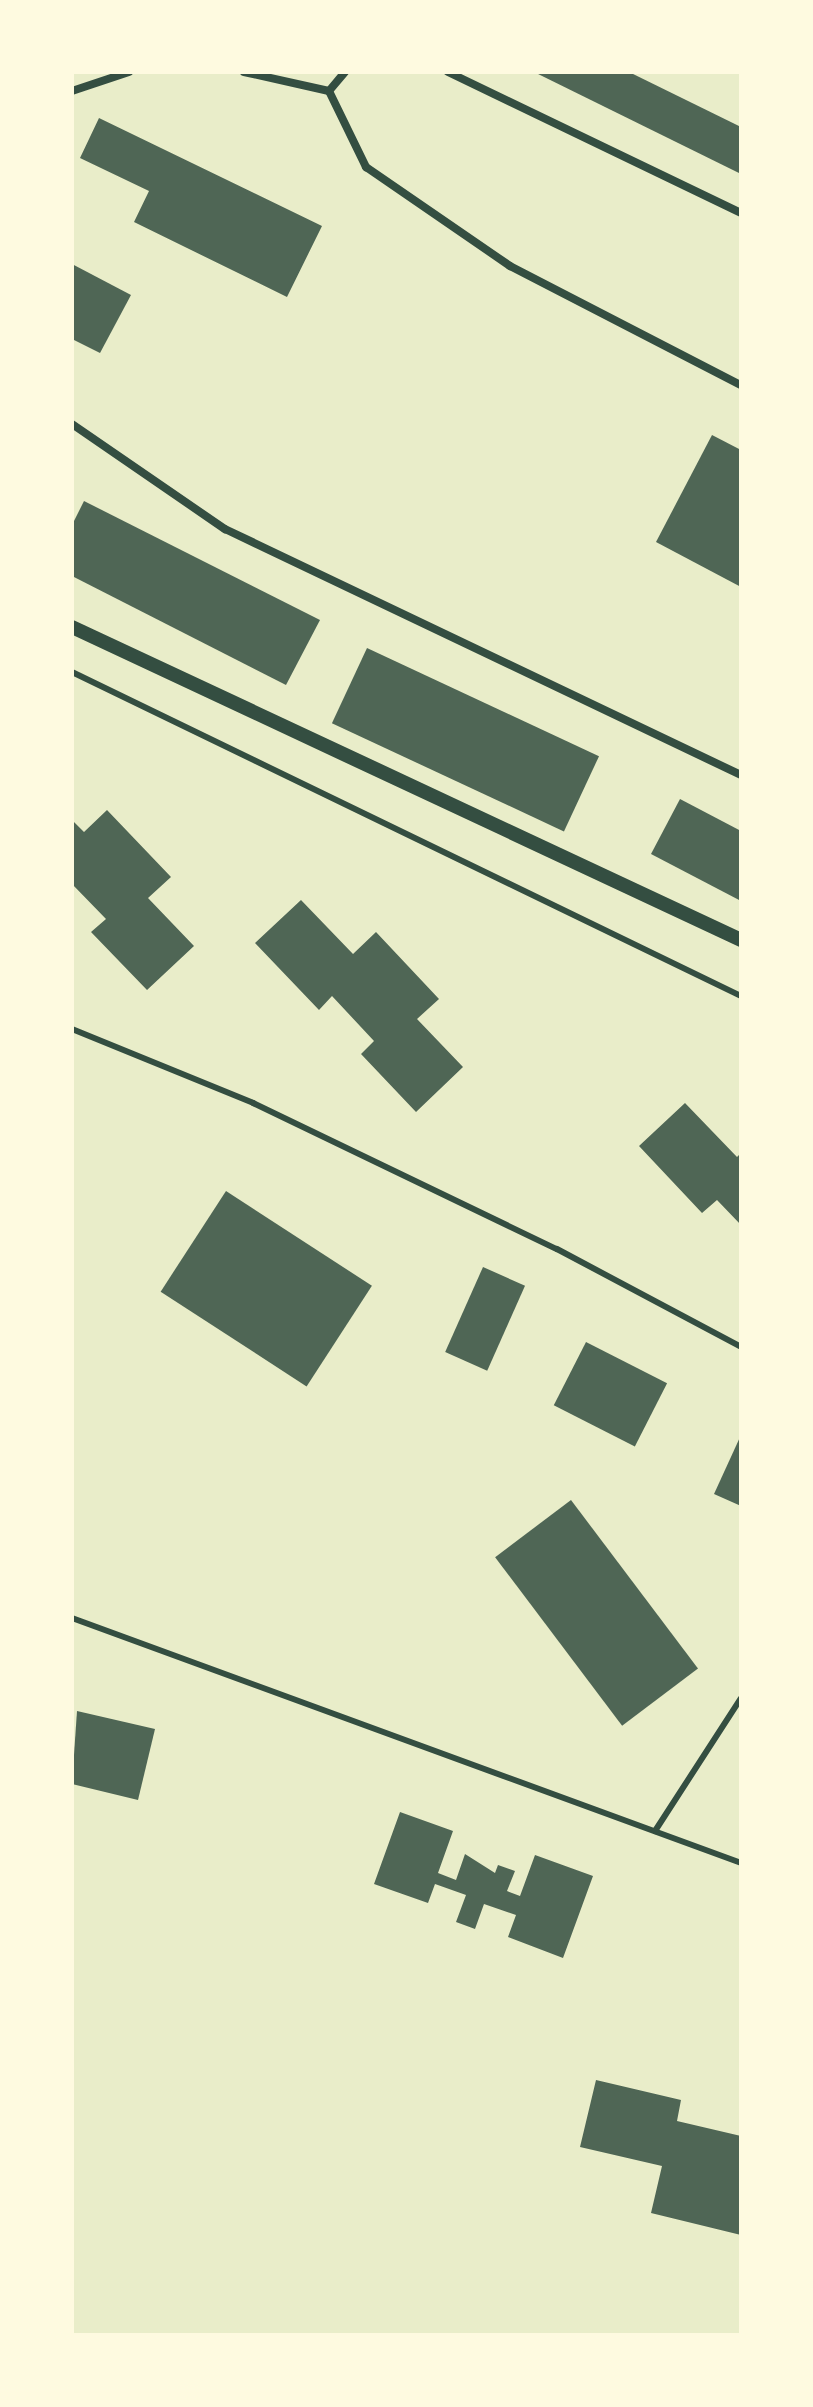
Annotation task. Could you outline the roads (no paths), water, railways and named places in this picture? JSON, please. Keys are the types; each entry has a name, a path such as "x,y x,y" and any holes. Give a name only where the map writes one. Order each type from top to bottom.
{"street":[{"path":"72,91 129,72"},
{"path":"244,72 329,91"},
{"path":"329,91 345,72"},
{"path":"448,72 741,213"},
{"path":"329,91 366,167 510,266 741,385"},
{"path":"72,424 225,529 741,775"},
{"path":"72,627 741,940"}],"lane":[{"path":"72,672 741,996"},
{"path":"72,1029 253,1103 557,1249 741,1347"},
{"path":"72,1618 741,1863"},
{"path":"655,1831 741,1698"}]}
